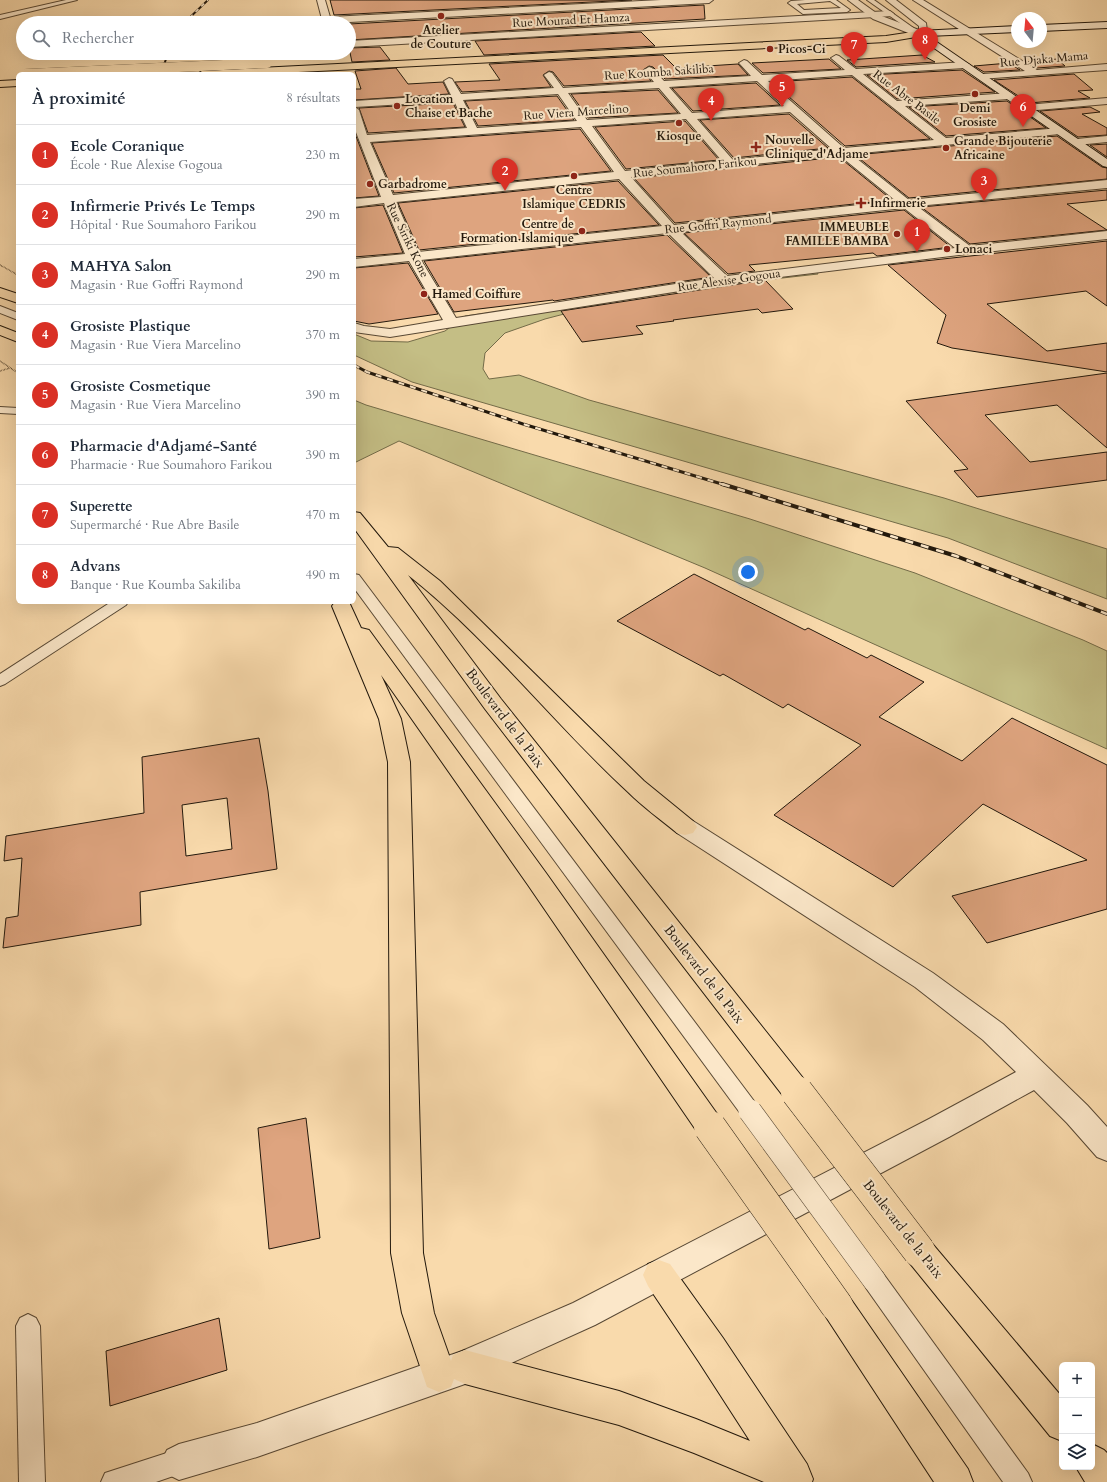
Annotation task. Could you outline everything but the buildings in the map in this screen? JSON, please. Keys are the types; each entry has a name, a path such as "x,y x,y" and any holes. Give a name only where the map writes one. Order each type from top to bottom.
{"main road":[{"path":"94,72 267,67 871,40 919,34"},
{"path":"221,72 267,67"},
{"path":"0,75 16,74"},
{"path":"0,84 16,83"},
{"path":"0,292 16,298"},
{"path":"0,330 16,337"},
{"path":"361,525 433,585 483,633 636,787 685,827"},
{"name":"Boulevard de la Paix","path":"361,525 493,704 797,1092 919,1251 1059,1420"},
{"path":"341,604 537,879 837,1306 955,1482"},
{"path":"341,604 390,719 399,762 407,1253 418,1313 452,1371 619,1408 696,1436 796,1480"},
{"path":"660,1275 796,1480"},
{"path":"1095,1466 1106,1482"}],"street":[{"path":"321,0 325,16"},
{"path":"496,0 516,28"},
{"path":"356,20 586,3 709,0"},
{"path":"852,0 871,15 919,34 1107,164"},
{"path":"890,0 908,12 923,25 922,31 919,34"},
{"path":"917,0 1035,73"},
{"path":"586,3 605,24"},
{"path":"409,5 424,33"},
{"name":"Rue Mourad Et Hamza","path":"356,43 424,33 516,28 890,14"},
{"path":"1047,28 1107,25"},
{"path":"919,34 1011,29"},
{"name":"Rue Abre Basile","path":"836,58 944,142"},
{"path":"744,63 791,109 839,152 967,250"},
{"name":"Rue Koumba Sakiliba","path":"356,104 965,65"},
{"name":"Rue Djaka Mama","path":"982,77 1090,70 1107,67"},
{"path":"650,70 730,163"},
{"path":"1090,70 1102,76"},
{"path":"549,75 622,175 671,229 724,280"},
{"path":"449,81 474,132"},
{"path":"894,104 1009,96"},
{"path":"1026,108 1107,101"},
{"name":"Rue Viera Marcelino","path":"363,140 791,109"},
{"name":"Rue Siriki Kone","path":"356,117 363,140 413,257 452,322"},
{"name":"Rue Soumahoro Farikou","path":"356,202 839,152 1060,131"},
{"path":"1077,142 1107,140"},
{"name":"Rue Goffri Raymond","path":"356,263 1107,184"},
{"name":"Rue Alexise Gogoua","path":"356,328 361,330 390,333 724,280 967,250 1107,235"},
{"path":"685,827 924,980 993,1032 1077,1114 1107,1148"},
{"path":"179,1462 257,1440 452,1371 584,1314 939,1128 1037,1074"}],"lane":[{"path":"0,17 74,0"},
{"path":"827,0 791,3 803,12 847,10 832,0"},
{"path":"870,0 919,34"},
{"path":"0,309 16,316"},
{"path":"0,410 16,411"},
{"path":"356,581 874,1280 1018,1482"},
{"path":"0,681 118,604"},
{"path":"28,1326 32,1482"},
{"path":"114,1482 179,1462"}],"path":[{"path":"0,265 16,273"},
{"path":"0,361 16,372"},
{"path":"0,371 11,368"}],"shaded area":[{"path":"816,269 818,274 729,284 610,302 545,319 505,333 485,353 483,369 489,379 519,375 589,400 944,498 1107,549 1107,599 948,538 412,382 356,356 356,335 371,341 408,342 445,331 465,316"},
{"path":"356,401 750,519 915,573 1083,640 1107,651 1107,749 705,568 399,441 356,462"}],"railway":[{"path":"191,16 208,0"},
{"path":"162,72 166,60"},
{"path":"356,366 367,372 523,424 725,485"},
{"path":"722,484 956,556 1107,614"}],"place":[{"name":"Atelier de Couture","path":"441,16"},
{"name":"Picos-Ci","path":"770,49"},
{"name":"Advans","path":"925,60"},
{"name":"Superette","path":"854,65"},
{"name":"Demi Grosiste","path":"975,94"},
{"name":"Location Chaise et Bache","path":"397,106"},
{"name":"Grosiste Cosmetique","path":"782,107"},
{"name":"Grosiste Plastique","path":"711,121"},
{"name":"Kiosque","path":"679,123"},
{"name":"Pharmacie d'Adjamé-Santé","path":"1023,127"},
{"name":"Nouvelle Clinique d'Adjame","path":"756,147"},
{"name":"Grande Bijouterie Africaine","path":"946,148"},
{"name":"Centre Islamique CEDRIS","path":"574,176"},
{"name":"Garbadrome","path":"370,184"},
{"name":"Infirmerie Privés Le Temps","path":"505,191"},
{"name":"MAHYA Salon","path":"984,201"},
{"name":"Infirmerie","path":"861,203"},
{"name":"Centre de Formation Islamique","path":"582,231"},
{"name":"IMMEUBLE FAMILLE BAMBA","path":"897,234"},
{"name":"Lonaci","path":"947,249"},
{"name":"Ecole Coranique","path":"917,252"},
{"name":"Hamed Coiffure","path":"424,294"}]}
